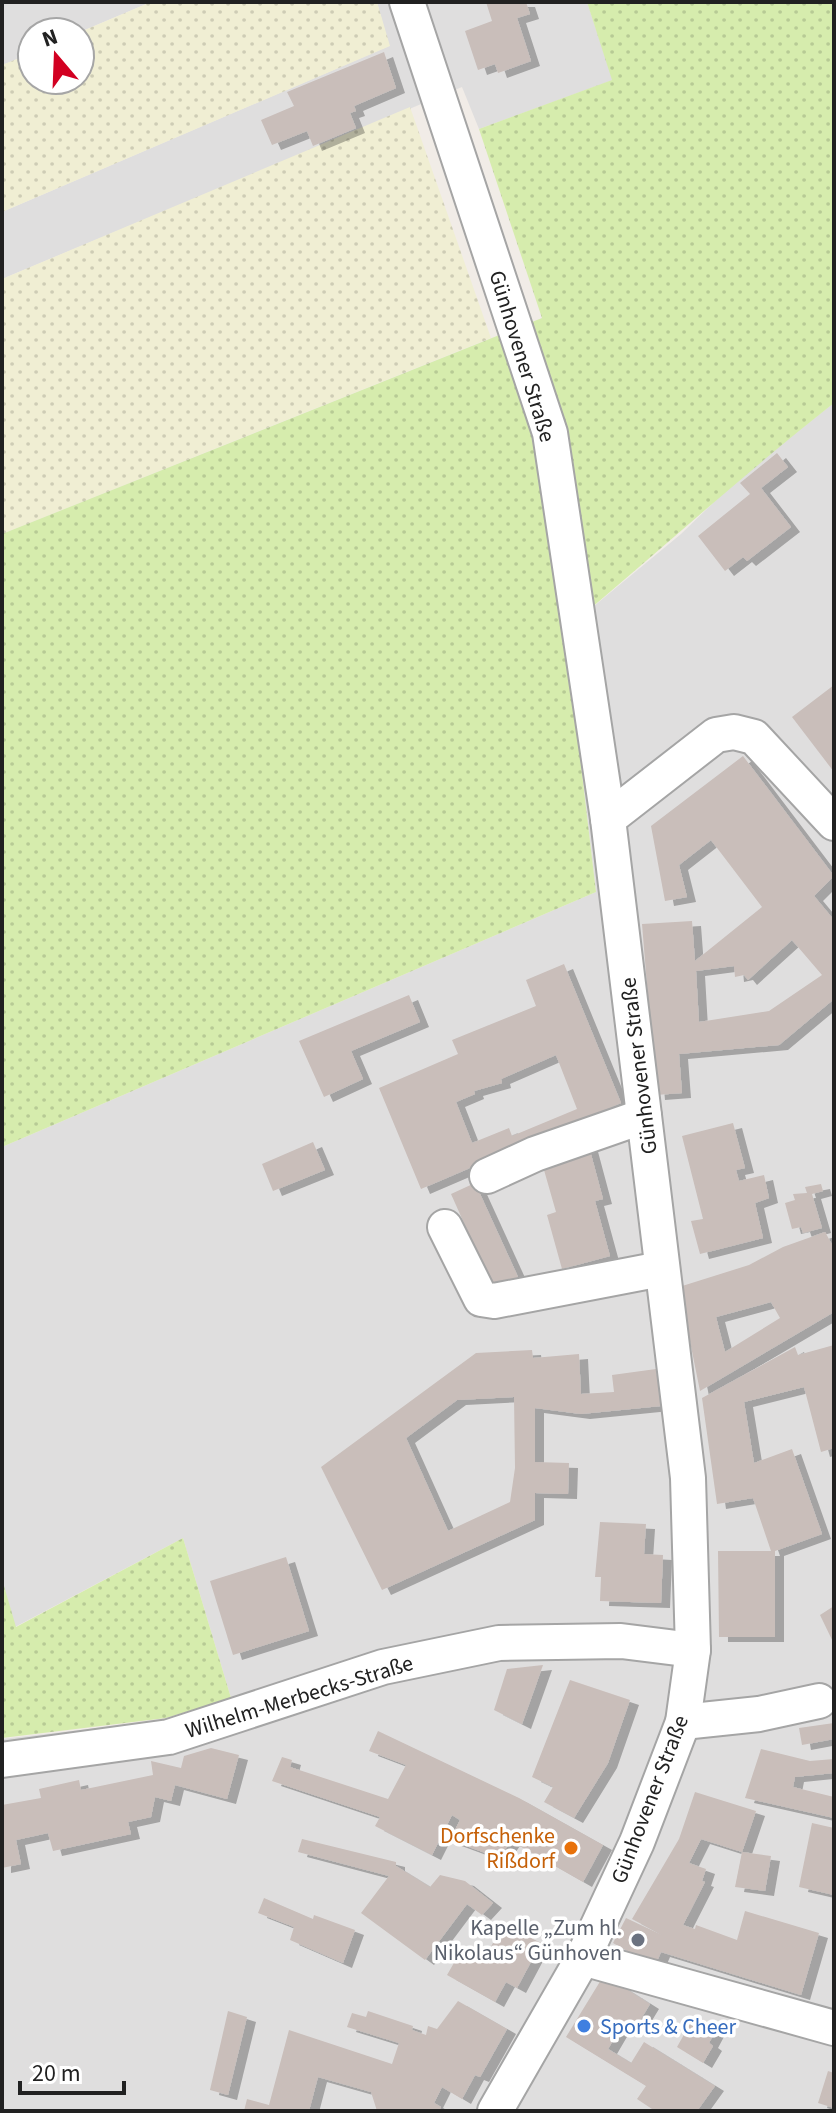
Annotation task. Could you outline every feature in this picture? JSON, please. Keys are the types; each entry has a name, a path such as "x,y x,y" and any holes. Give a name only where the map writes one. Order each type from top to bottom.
{"street":[{"name":"Günhovener Straße","path":"407,2 550,433 608,819 688,1478 693,1650 683,1722 637,1842 583,1958 495,2111"},
{"path":"608,819 716,735 734,732 747,733 761,743 834,823"},
{"path":"487,1176 535,1154 644,1116"},
{"path":"445,1227 481,1299 494,1301 661,1269"},
{"name":"Wilhelm-Merbecks-Straße","path":"2,1760 169,1737 383,1667 499,1643 621,1641 693,1650"},
{"path":"683,1722 759,1714 819,1701"},
{"path":"583,1958 834,2028"}],"shaded area":[{"path":"2,2 151,2 96,25 96,16 16,16 16,59 2,65"},
{"path":"151,2 377,2 390,46 2,212 2,65 16,59 16,96 96,96 96,25"},
{"path":"377,2 587,2 613,80 479,129 462,87 2,279 2,212 389,46"},
{"path":"410,107 491,338 2,534 2,279"},
{"path":"834,403 834,2111 2,2111 2,1739 166,1720 231,1698 183,1538 15,1627 2,1579 2,1147 596,892 565,630 681,534 744,473"}],"green space":[{"path":"587,2 834,2 834,403 565,630 596,892 2,1147 2,534 542,318 479,129 612,80"},
{"path":"183,1538 231,1698 166,1718 2,1738 2,1579 16,1627"}],"building":[{"path":"486,2 526,2 530,14 517,18 531,61 498,73 495,64 478,70 465,31 492,21"},
{"path":"384,52 396,88 354,106 356,111 350,113 356,128 313,146 307,131 272,145 261,120 294,106 287,92"},
{"path":"777,453 788,467 761,488 791,527 747,561 743,557 725,571 698,536 750,494 740,483"},
{"path":"834,685 834,772 792,717"},
{"path":"743,756 834,876 814,896 834,920 834,999 779,1045 679,1054 682,1093 656,1095 642,924 692,921 695,961 762,907 711,840 679,865 687,897 665,901 651,826","holes":["792,940 822,975 769,1011 699,1022 696,971 734,966 735,977 744,975 748,980"]},
{"path":"564,964 621,1103 421,1189 379,1088 458,1054 452,1040 536,1006 526,980","holes":["556,1055 577,1109 512,1136 509,1128 472,1143 456,1102"]},
{"path":"409,995 420,1022 351,1051 363,1079 324,1097 299,1041"},
{"path":"733,1123 745,1168 736,1170 739,1181 764,1175 769,1198 755,1203 763,1238 700,1254 691,1221 703,1219 682,1136"},
{"path":"313,1142 325,1170 273,1191 262,1164"},
{"path":"588,1143 603,1199 595,1201 610,1256 562,1269 547,1215 556,1212 540,1156"},
{"path":"475,1183 518,1277 493,1288 451,1194"},
{"path":"821,1184 823,1191 812,1194 822,1228 803,1233 801,1227 792,1229 785,1203 795,1200 793,1194 807,1193 805,1187"},
{"path":"825,1232 834,1248 834,1312 700,1391 679,1287 749,1265 783,1247","holes":["771,1302 780,1318 725,1352 716,1317"]},
{"path":"834,1345 834,1448 821,1452 804,1387 744,1402 754,1463 792,1449 822,1534 775,1551 775,1637 719,1637 718,1551 771,1551 753,1498 717,1504 702,1398 795,1347 798,1355"},
{"path":"532,1350 533,1358 579,1354 581,1394 614,1392 612,1375 656,1369 661,1406 581,1414 535,1408 535,1462 569,1463 568,1494 535,1493 535,1520 382,1590 321,1467 476,1353","holes":["514,1397 515,1468 510,1502 448,1531 406,1438 457,1400"]},
{"path":"600,1522 646,1524 644,1554 663,1555 661,1603 600,1601 601,1577 595,1577"},
{"path":"286,1557 309,1631 233,1655 210,1581"},
{"path":"834,1606 834,1644 820,1615"},
{"path":"543,1665 522,1724 494,1710 507,1669"},
{"path":"570,1680 630,1700 608,1763 574,1818 544,1802 553,1787 532,1777"},
{"path":"834,1723 834,1739 802,1745 799,1728"},
{"path":"378,1731 519,1798 603,1845 583,1882 511,1841 499,1858 450,1840 460,1820 452,1815 432,1855 375,1826 380,1817 272,1781 282,1757 292,1760 290,1767 388,1799 406,1765 369,1751"},
{"path":"211,1748 239,1755 227,1799 175,1785 171,1801 155,1797 151,1817 128,1822 131,1834 53,1851 48,1833 16,1840 21,1864 2,1868 2,1805 41,1798 39,1789 79,1780 81,1790 153,1775 151,1761 181,1768 184,1756"},
{"path":"761,1749 810,1761 834,1759 834,1773 795,1777 793,1787 834,1797 834,1818 745,1798"},
{"path":"695,1792 756,1811 742,1852 701,1839 689,1863 706,1869 702,1881 705,1882 683,1925 695,1929 696,1925 737,1940 745,1911 819,1933 801,1995 661,1952 658,1959 647,1962 613,1943 626,1918 662,1935 632,1919 679,1839"},
{"path":"812,1823 834,1828 834,1895 799,1887"},
{"path":"302,1839 396,1862 396,1866 430,1887 440,1875 465,1881 493,1903 482,1915 467,1904 425,1960 361,1913 389,1876 298,1852"},
{"path":"742,1852 771,1856 765,1891 735,1887"},
{"path":"264,1898 313,1919 314,1915 355,1930 343,1963 290,1940 294,1927 258,1913"},
{"path":"503,1924 541,1943 517,1988 506,1982 495,2002 447,1975 462,1949 484,1960"},
{"path":"604,1975 650,2004 633,2032 622,2025 608,2049 631,2063 644,2042 715,2086 697,2111 655,2111 637,2099 646,2086 566,2037"},
{"path":"458,2001 507,2029 480,2077 475,2075 462,2099 442,2087 434,2103 441,2107 439,2111 377,2111 371,2092 318,2077 309,2111 244,2111 247,2099 269,2105 289,2030 392,2064 399,2043 347,2027 352,2013 366,2017 368,2011 413,2026 412,2030 426,2035 428,2026 437,2029"},
{"path":"228,2011 247,2017 228,2095 210,2090"},
{"path":"695,2015 717,2028 709,2043 713,2046 703,2063 677,2047"},
{"path":"828,2071 834,2073 834,2108 818,2103"}],"place":[{"name":"Dorfschenke Rißdorf","path":"571,1848"},
{"name":"Kapelle „Zum hl. Nikolaus“ Günhoven","path":"638,1940"},
{"name":"Sports & Cheer","path":"584,2026"}]}
